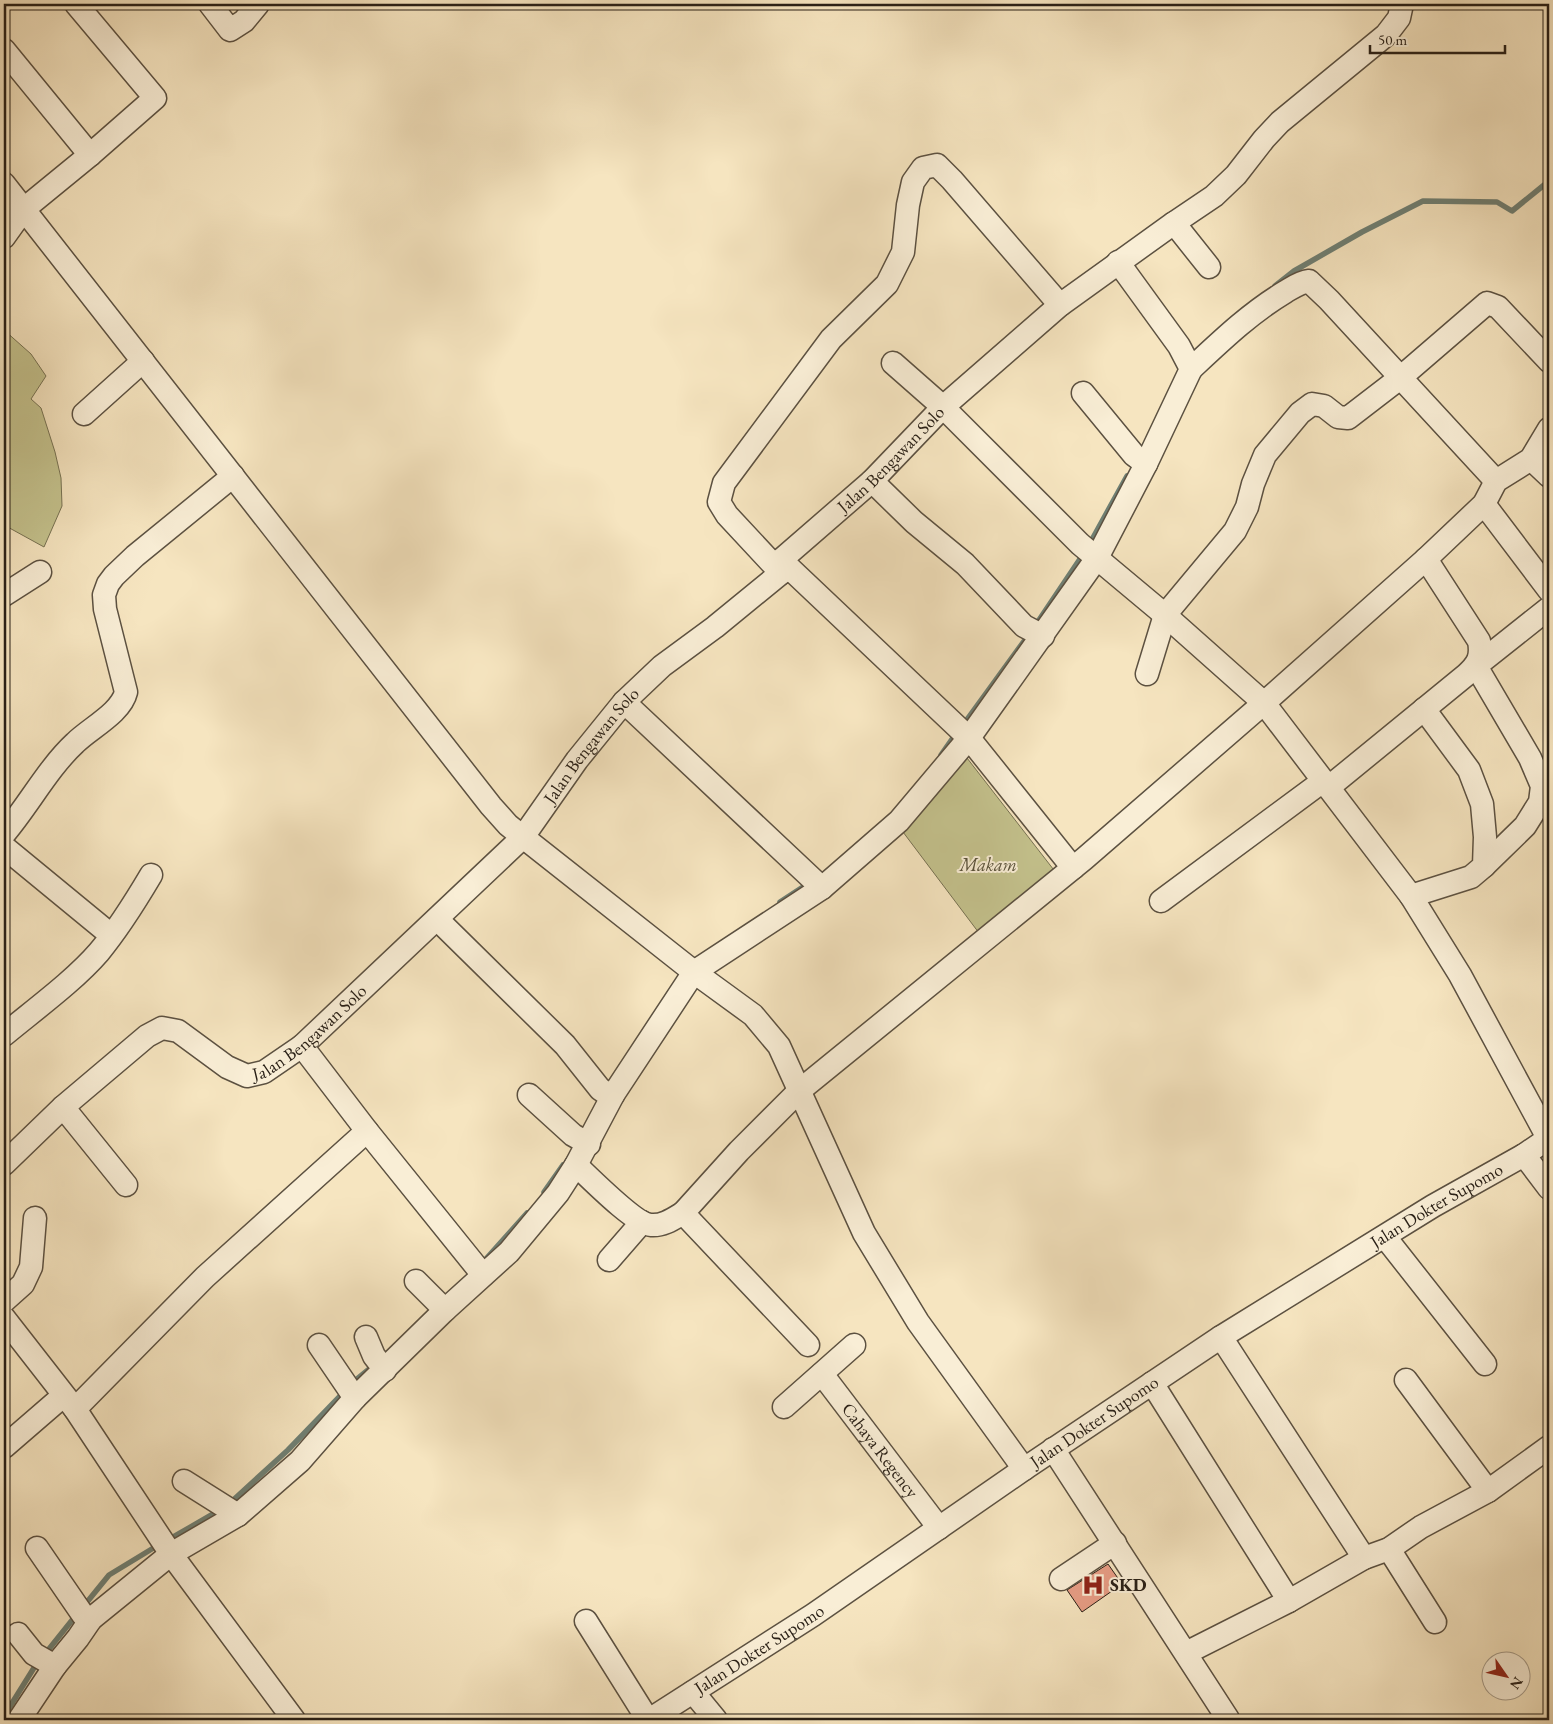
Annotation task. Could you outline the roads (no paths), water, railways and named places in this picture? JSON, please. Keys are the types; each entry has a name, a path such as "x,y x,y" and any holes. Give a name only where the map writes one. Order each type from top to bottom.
{"street":[{"path":"4,237 24,209 155,98 76,4"},
{"path":"210,4 230,30 244,21 258,4"},
{"name":"Jalan Bengawan Solo","path":"4,1164 63,1107 147,1036 162,1028 178,1031 227,1067 247,1076 264,1072 302,1046 522,837 577,760 624,702 662,666 714,628 872,482 942,407 1060,305 1118,262 1214,196 1236,175 1280,122 1386,35 1399,18 1402,4"},
{"path":"4,50 90,155"},
{"path":"1060,305 952,180 937,166 923,168 913,182 908,205 903,252 887,284 831,339 724,483 719,502 728,515 781,566 962,731 1073,868"},
{"path":"4,184 491,806 508,825 694,972 753,1015 779,1046 864,1233 918,1322 1024,1468"},
{"path":"1174,223 1209,267"},
{"path":"1118,262 1179,346 1191,369"},
{"path":"19,1720 45,1660 78,1638 84,1613 166,1546 231,1510 300,1461 350,1390 377,1357 440,1305 478,1269 509,1252 558,1193 576,1165 581,1140 607,1093 694,972 818,884 899,821 1034,632 1089,551 1191,369 1239,324 1277,297 1295,286 1309,281 1329,300 1496,481"},
{"path":"1147,674 1166,615 1235,531 1247,507 1253,484 1265,455 1300,413 1312,404 1324,406 1338,417 1348,418 1400,378 1487,303 1498,307 1549,361"},
{"path":"84,414 143,361"},
{"path":"893,364 942,407 1089,551 1166,615 1264,703 1411,896 1460,975 1549,1138"},
{"path":"1083,393 1141,460"},
{"path":"576,1165 642,1222 649,1225 659,1225 669,1222 683,1213 739,1151 799,1091 1073,868 1264,703 1426,559 1484,504 1496,481 1531,459 1549,429"},
{"path":"1531,459 1549,476"},
{"path":"4,834 74,743 116,710 124,698 126,692 105,609 104,595 108,584 135,556 233,476"},
{"path":"872,482 914,522 965,564 1034,632"},
{"path":"1484,504 1549,590"},
{"path":"1426,559 1479,642 1481,652 1476,666"},
{"path":"4,595 40,572"},
{"path":"1161,901 1326,784 1424,709 1549,608"},
{"path":"1411,896 1471,877 1478,872 1525,826 1540,802 1542,786 1530,758 1476,666"},
{"path":"624,702 818,884"},
{"path":"1424,709 1470,770 1482,804 1485,838 1484,866"},
{"path":"4,848 111,935"},
{"path":"4,1035 76,975 99,952 128,914 150,876"},
{"path":"437,919 565,1045 607,1093"},
{"path":"302,1046 367,1131 478,1269"},
{"path":"529,1095 581,1140"},
{"path":"63,1107 126,1185"},
{"path":"4,1447 69,1403 367,1131"},
{"name":"Jalan Dokter Supomo","path":"651,1720 813,1615 1024,1468 1221,1337 1385,1237 1432,1206 1524,1155 1549,1138"},
{"path":"1524,1155 1549,1188"},
{"path":"683,1213 808,1345"},
{"path":"4,1301 23,1284 32,1267 35,1218"},
{"path":"609,1260 642,1222"},
{"path":"1385,1237 1484,1364"},
{"path":"416,1280 440,1305"},
{"path":"4,1318 69,1403 166,1546 294,1720"},
{"path":"1221,1337 1364,1558"},
{"path":"319,1345 350,1390"},
{"path":"784,1407 854,1345"},
{"name":"Cahaya Regency","path":"822,1374 939,1528"},
{"path":"1406,1380 1488,1492"},
{"path":"1152,1383 1289,1601"},
{"path":"1186,1653 1289,1601 1364,1558 1389,1549 1421,1527 1488,1492 1549,1447"},
{"path":"1054,1449 1228,1719"},
{"path":"184,1481 231,1510"},
{"path":"1061,1579 1115,1543"},
{"path":"37,1548 84,1613"},
{"path":"1389,1549 1435,1622"},
{"path":"586,1621 651,1720"},
{"path":"18,1634 45,1660"},
{"path":"693,1692 716,1720"}],"waterway":[{"path":"1275,286 1294,271 1362,232 1423,201 1497,202 1512,211 1549,181"},
{"path":"1089,545 1127,476"},
{"path":"1035,626 1084,553"},
{"path":"963,725 1030,633"},
{"path":"941,755 957,732"},
{"path":"780,902 806,885"},
{"path":"544,1192 563,1165"},
{"path":"485,1260 527,1213"},
{"path":"351,1384 373,1366"},
{"path":"230,1503 288,1450 345,1391"},
{"path":"168,1540 220,1510"},
{"path":"83,1607 109,1575 160,1544"},
{"path":"45,1654 77,1614"},
{"path":"4,1716 37,1663"}],"place":[{"name":"SKD","path":"1093,1585"}],"park label":[{"name":"Makam","path":"988,865"}]}
